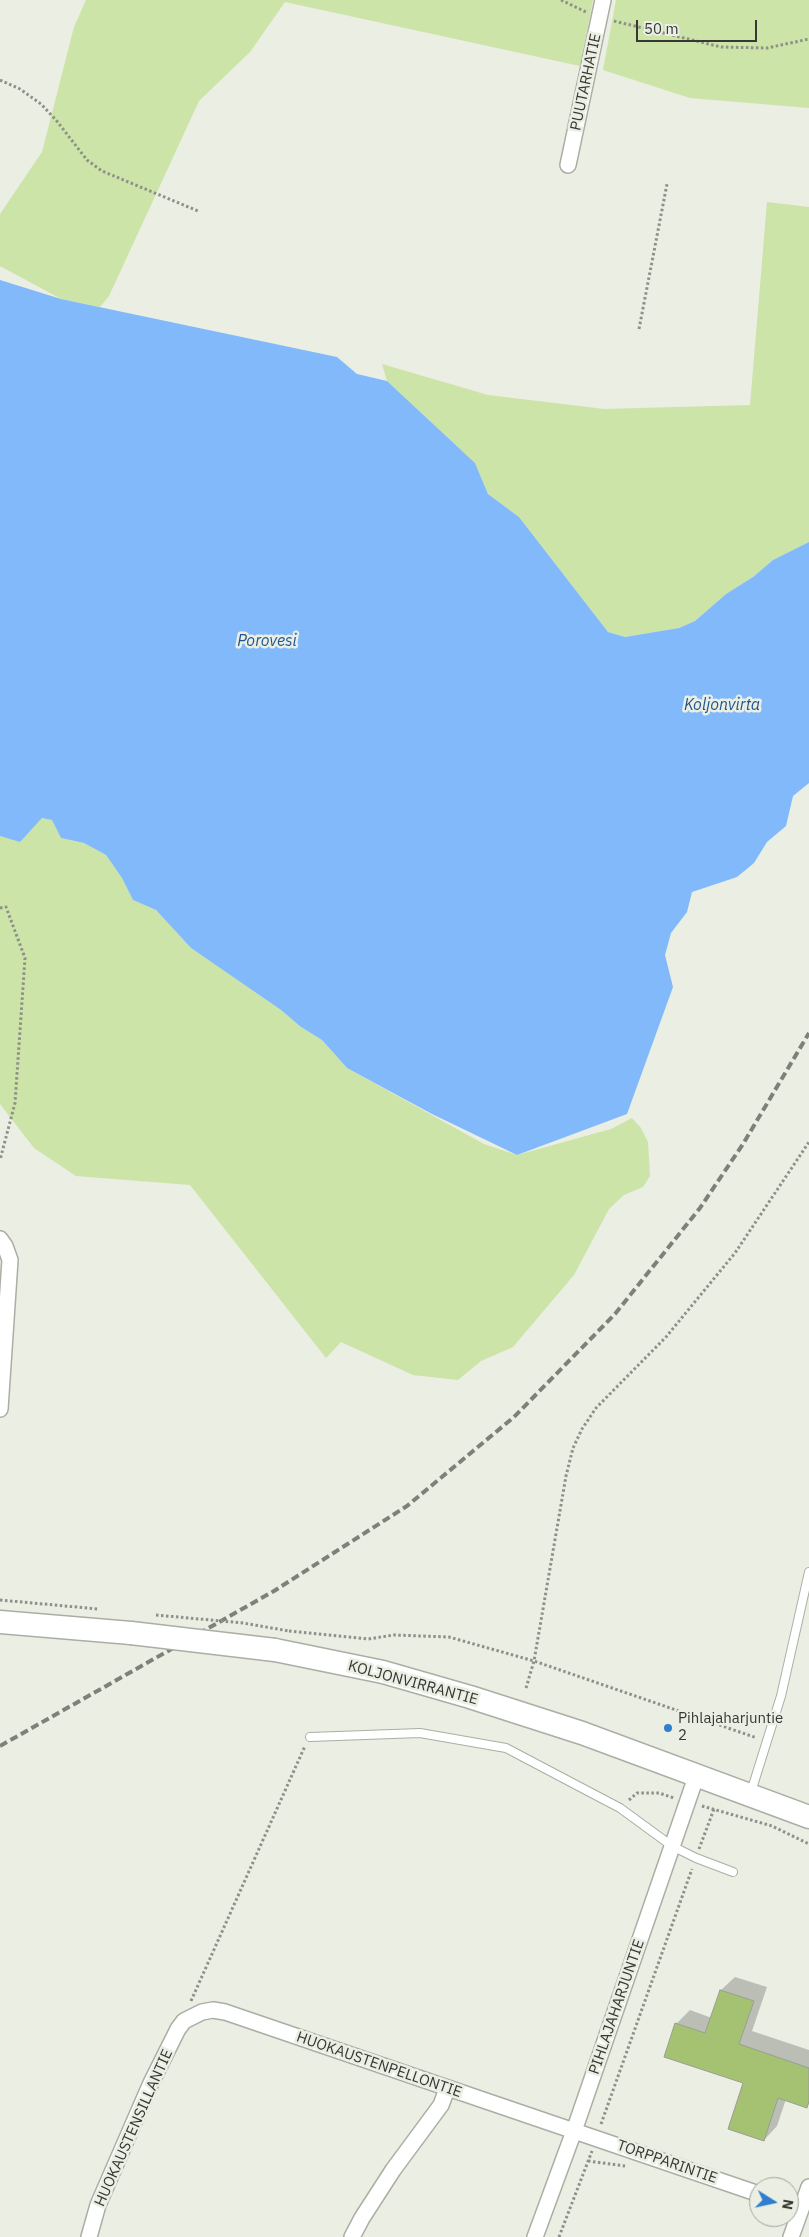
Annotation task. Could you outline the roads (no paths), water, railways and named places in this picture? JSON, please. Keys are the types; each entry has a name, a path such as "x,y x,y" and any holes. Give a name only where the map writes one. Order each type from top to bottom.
{"main road":[{"name":"KOLJONVIRRANTIE","path":"0,1622 131,1633 275,1650 383,1672 470,1697 582,1733 696,1777 809,1817"}],"street":[{"name":"PUUTARHATIE","path":"568,165 604,0"},
{"path":"0,1239 5,1246 10,1260 0,1409"},
{"name":"PIHLAJAHARJUNTIE","path":"535,2237 574,2131 696,1777"},
{"name":"HUOKAUSTENPELLONTIE","path":"184,2020 202,2012 213,2010 225,2012 574,2131"},
{"name":"HUOKAUSTENSILLANTIE","path":"89,2237 98,2204 147,2092 184,2020"},
{"path":"352,2237 393,2170 441,2106 447,2089"},
{"name":"TORPPARINTIE","path":"574,2131 749,2191"},
{"path":"791,2237 809,2187"}],"lane":[{"path":"750,1796 781,1696 809,1572"},
{"path":"310,1737 420,1733 506,1748 620,1808 672,1846 696,1858 733,1872"}],"water":[{"name":"Porovesi","path":"0,280 61,299 337,357 357,374 387,381 475,463 488,494 519,517 608,632 625,637 679,628 695,621 726,594 753,577 773,560 809,542 809,783 793,796 786,826 767,842 754,863 737,877 692,892 687,912 671,933 665,955 673,987 627,1114 517,1155 432,1114 347,1068 322,1040 191,948 156,910 133,900 122,878 106,855 84,843 61,838 52,820 42,818 20,842 0,836"}],"railway":[{"path":"0,1746 274,1591 407,1506 514,1417 615,1314 700,1208 743,1144 809,1033"}],"place":[{"name":"Pihlajaharjuntie 2","path":"668,1728"}],"water label":[{"name":"Koljonvirta","path":"722,705"}]}
